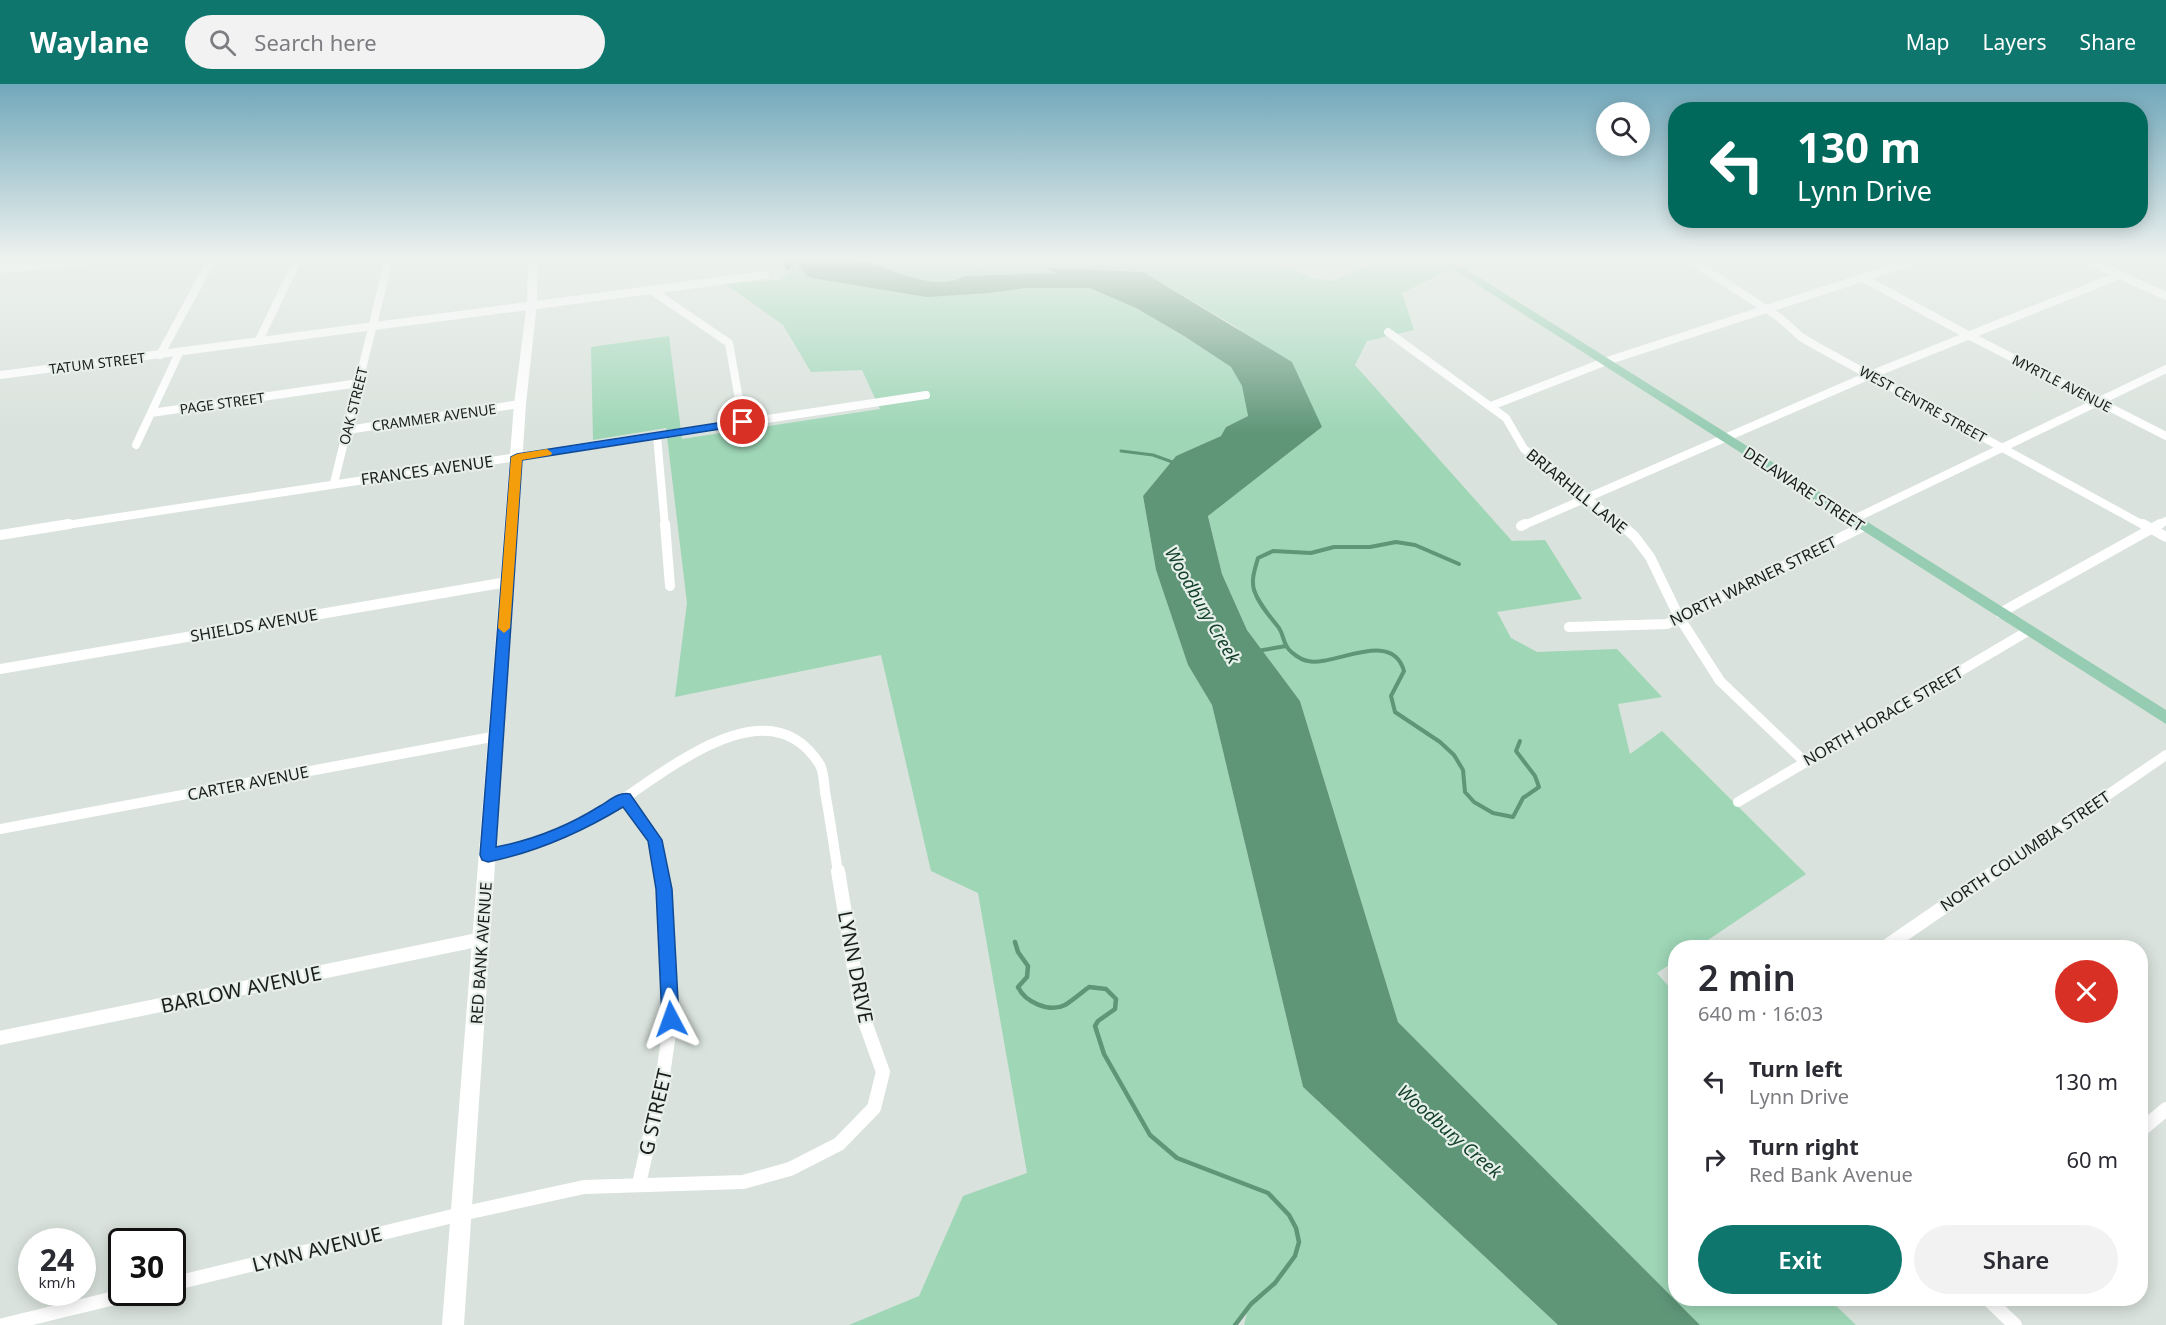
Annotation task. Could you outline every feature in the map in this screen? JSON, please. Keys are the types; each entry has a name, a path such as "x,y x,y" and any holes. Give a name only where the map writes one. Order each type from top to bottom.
{"main road":[{"name":"DELAWARE STREET","path":"1533,317 2166,718"}],"street":[{"path":"160,355 179,317"},
{"path":"260,340 271,317"},
{"name":"OAK STREET","path":"334,483 376,317"},
{"name":"TATUM STREET","path":"0,375 179,353 427,317"},
{"name":"RED BANK AVENUE","path":"453,1325 520,404 530,317"},
{"path":"691,317 729,343 743,422"},
{"path":"1491,406 1604,362 1742,317"},
{"name":"WEST CENTRE STREET","path":"1776,317 1801,337 2166,537"},
{"name":"MYRTLE AVENUE","path":"1935,317 2166,436"},
{"path":"1521,526 1870,375 2014,317"},
{"name":"BRIARHILL LANE","path":"1388,332 1506,418 1524,449 1588,497 1635,537 1650,556 1679,617 1720,681 1804,761"},
{"name":"PAGE STREET","path":"151,413 179,353"},
{"name":"NORTH WARNER STREET","path":"1569,627 1667,624 2002,448 2166,369"},
{"name":"PAGE STREET","path":"151,413 359,383"},
{"name":"FRANCES AVENUE","path":"0,535 926,395"},
{"name":"CRAMMER AVENUE","path":"347,430 520,404"},
{"path":"136,445 151,413"},
{"path":"657,436 670,586"},
{"path":"2000,613 2166,521"},
{"name":"SHIELDS AVENUE","path":"0,669 507,582"},
{"name":"NORTH HORACE STREET","path":"1738,802 2028,631"},
{"name":"LYNN DRIVE","path":"461,1214 584,1187 743,1182 790,1169 839,1144 874,1108 883,1072 861,1011 821,766 810,749 789,734 765,729 740,732 722,738 595,816 556,836 524,848 488,855"},
{"name":"CARTER AVENUE","path":"0,829 496,736"},
{"name":"NORTH COLUMBIA STREET","path":"1896,940 2166,755"},
{"name":"G STREET","path":"624,798 655,840 664,889 671,1019 662,1082 639,1184"},
{"name":"BARLOW AVENUE","path":"0,1038 482,939"},
{"path":"2148,1124 2166,1109"},
{"name":"LYNN AVENUE","path":"186,1281 461,1214"},
{"path":"3,1325 108,1300"},
{"path":"1995,1306 2015,1325"}],"shaded area":[{"path":"772,317 1151,317 1231,367 1242,386 1248,416 1226,427 1221,436 1176,456 1143,496 1156,570 1188,665 1212,705 1303,1087 1558,1325 1244,1325 1248,1309 1235,1325 849,1325 919,1296 963,1196 1027,1173 978,893 931,871 881,655 675,697 687,603 666,428 593,440 591,347 669,336 682,439 880,409 862,370 811,372 783,325"},
{"path":"1219,317 1410,317 1414,330 1367,341 1355,365 1512,541 1545,540 1582,599 1497,612 1511,638 1537,652 1617,649 1662,697 1618,704 1630,754 1662,731 1806,874 1708,940 1668,940 1668,966 1657,973 1668,986 1668,1293 1398,1022 1300,701 1247,630 1222,574 1208,515 1322,427 1238,328"},
{"path":"1681,1306 1836,1306 1856,1325 1700,1325"}],"water":[{"name":"Woodbury Creek","path":"1151,317 1217,317 1292,362 1322,427 1208,516 1222,574 1247,630 1300,701 1398,1022 1668,1293 1668,1306 1681,1306 1700,1325 1558,1325 1303,1087 1212,705 1188,665 1156,570 1143,496 1176,456 1221,436 1226,427 1248,416 1242,386 1231,367"}],"waterway":[{"path":"1121,451 1153,455 1175,463"},
{"path":"1459,564 1415,545 1396,542 1370,547 1334,547 1311,553 1273,551 1258,558 1253,586 1259,601 1279,628 1288,648 1302,659 1319,661 1375,651 1388,652 1397,658 1404,671 1391,696 1395,712 1440,742 1454,755 1463,770 1465,792 1474,802 1493,813 1513,817 1523,798 1539,787 1535,776 1516,751 1520,741"},
{"path":"1257,651 1286,646"},
{"path":"1015,942 1018,952 1028,966 1027,977 1018,987 1026,997 1038,1005 1052,1008 1065,1005 1089,987 1106,989 1116,999 1115,1009 1098,1021 1095,1026 1104,1054 1150,1135 1177,1158 1268,1193 1289,1215 1296,1228 1299,1242 1295,1256 1275,1283 1251,1304 1235,1325"}],"slow traffic":[{"path":"504,628 517,457 547,453"}],"route":[{"path":"671,1019 664,889 655,840 624,798 556,836 524,848 488,855 517,457 743,422"}]}
